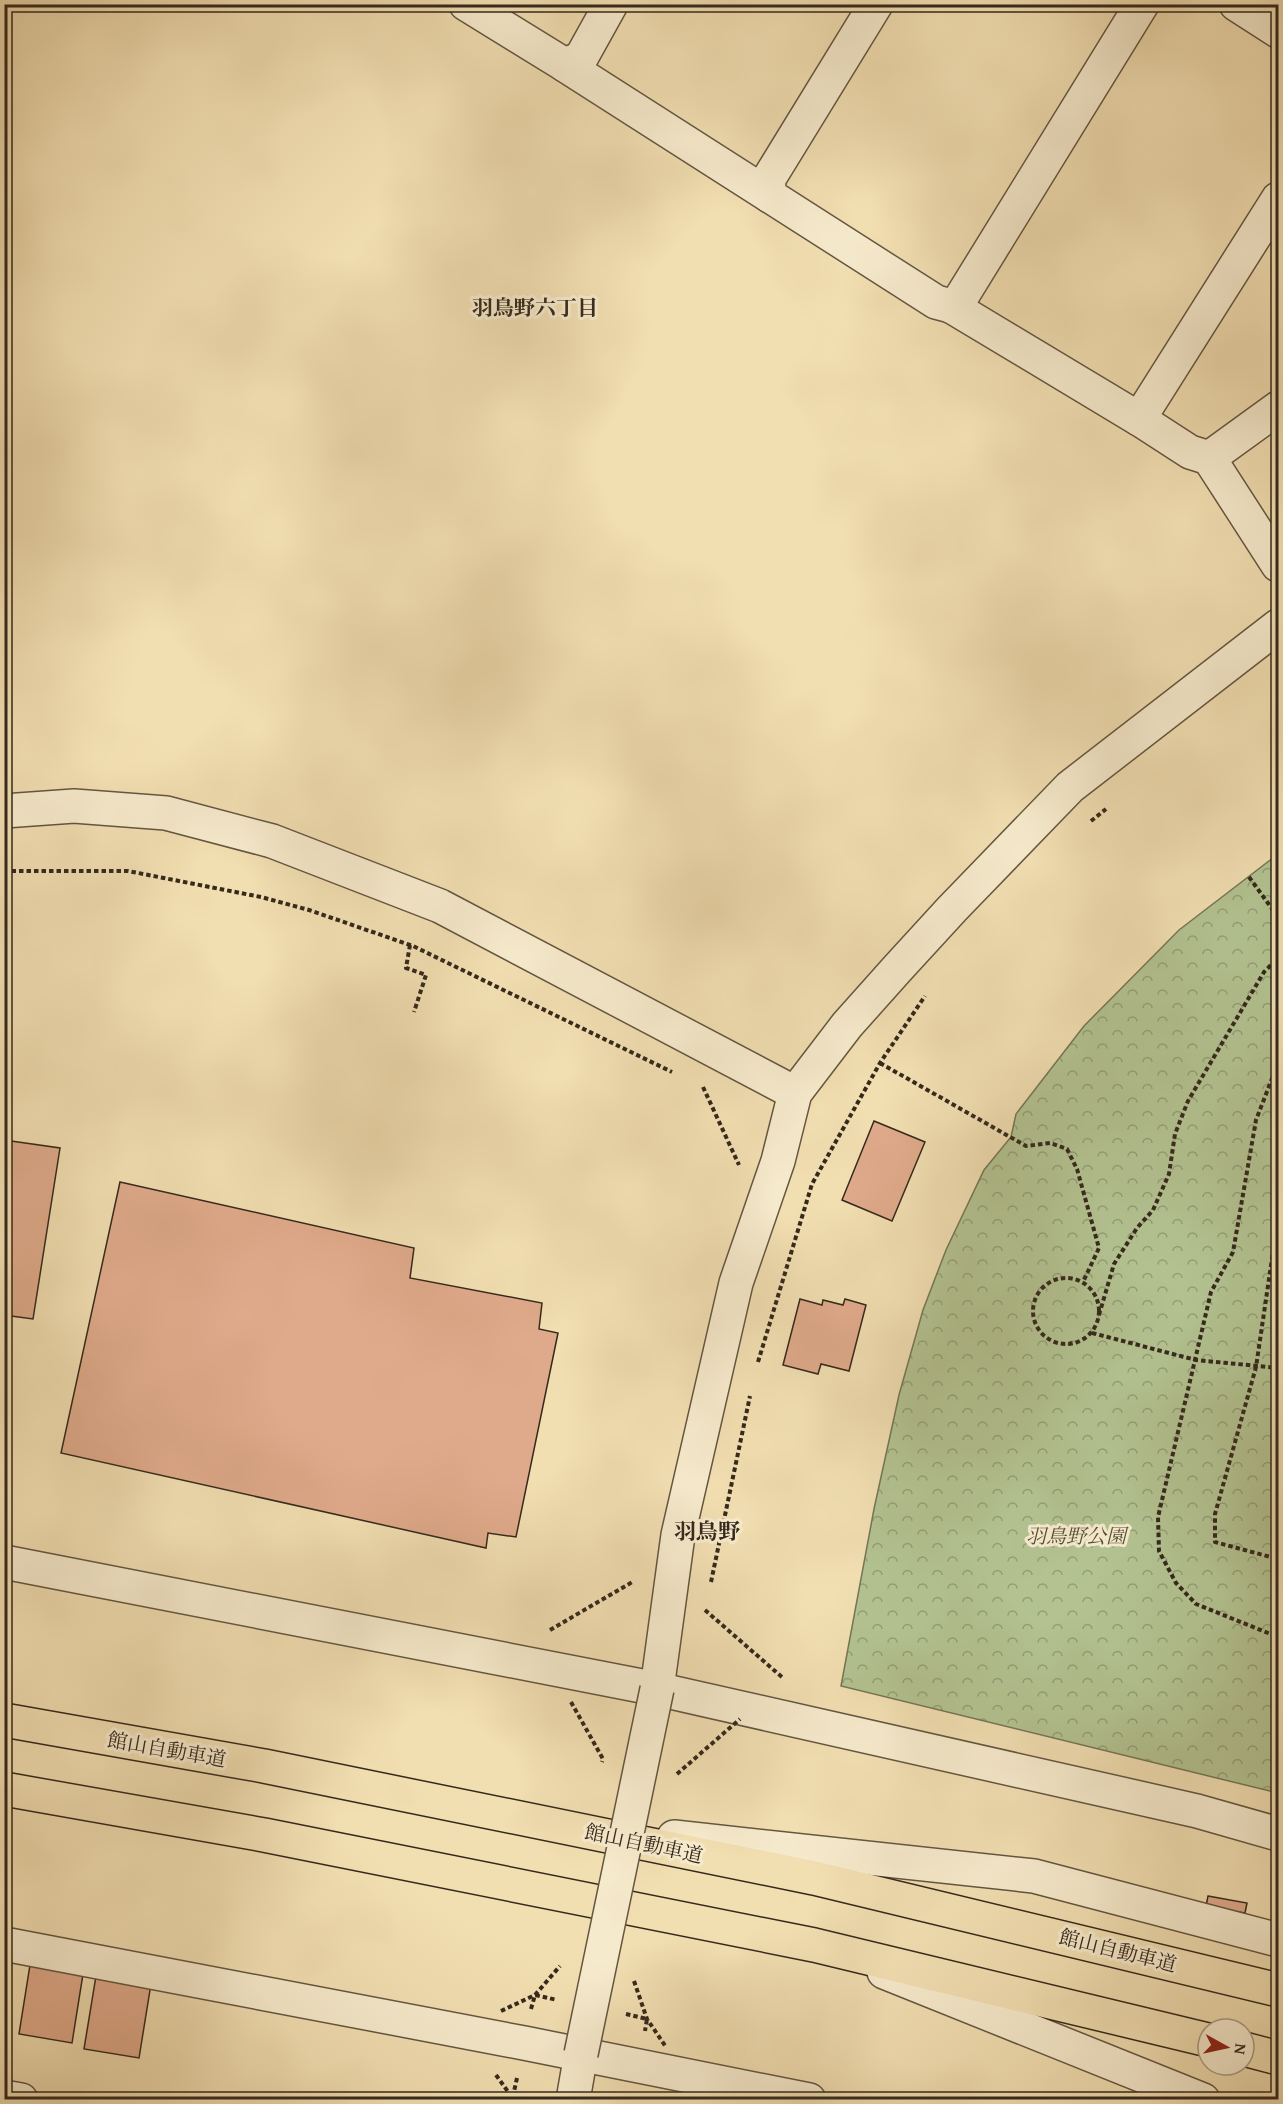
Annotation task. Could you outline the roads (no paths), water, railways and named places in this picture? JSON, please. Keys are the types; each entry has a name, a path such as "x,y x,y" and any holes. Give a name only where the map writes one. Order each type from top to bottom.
{"highway":[{"name":"館山自動車道","path":"4,1720 264,1766 814,1878 1278,1990"},
{"path":"4,1789 264,1835 814,1945 1196,2037"},
{"path":"1256,2052 1278,2058"}],"street":[{"path":"466,4 936,302 951,306 1190,452 1209,458 1278,565"},
{"path":"564,65 581,58 611,4"},
{"path":"770,196 768,180 876,4"},
{"path":"951,306 959,301 1142,4"},
{"path":"1236,4 1278,31"},
{"path":"1139,419 1278,200"},
{"path":"1209,458 1278,408"},
{"path":"573,2100 657,1689 678,1535 736,1283 778,1161 795,1093 847,1026 883,985 952,909 1070,787 1278,626"},
{"path":"4,811 74,806 154,812 212,824 272,841 440,906 795,1093"},
{"path":"4,1562 657,1689 1197,1810 1278,1834"},
{"path":"547,1823 1034,1876 1278,1940"},
{"path":"4,1944 809,2100"},
{"path":"814,1945 1203,2100"},
{"path":"4,2097 21,2100"}],"district":[{"name":"羽鳥野六丁目","path":"535,307"},
{"name":"羽鳥野","path":"707,1531"}],"park label":[{"name":"羽鳥野公園","path":"1076,1535"}]}
